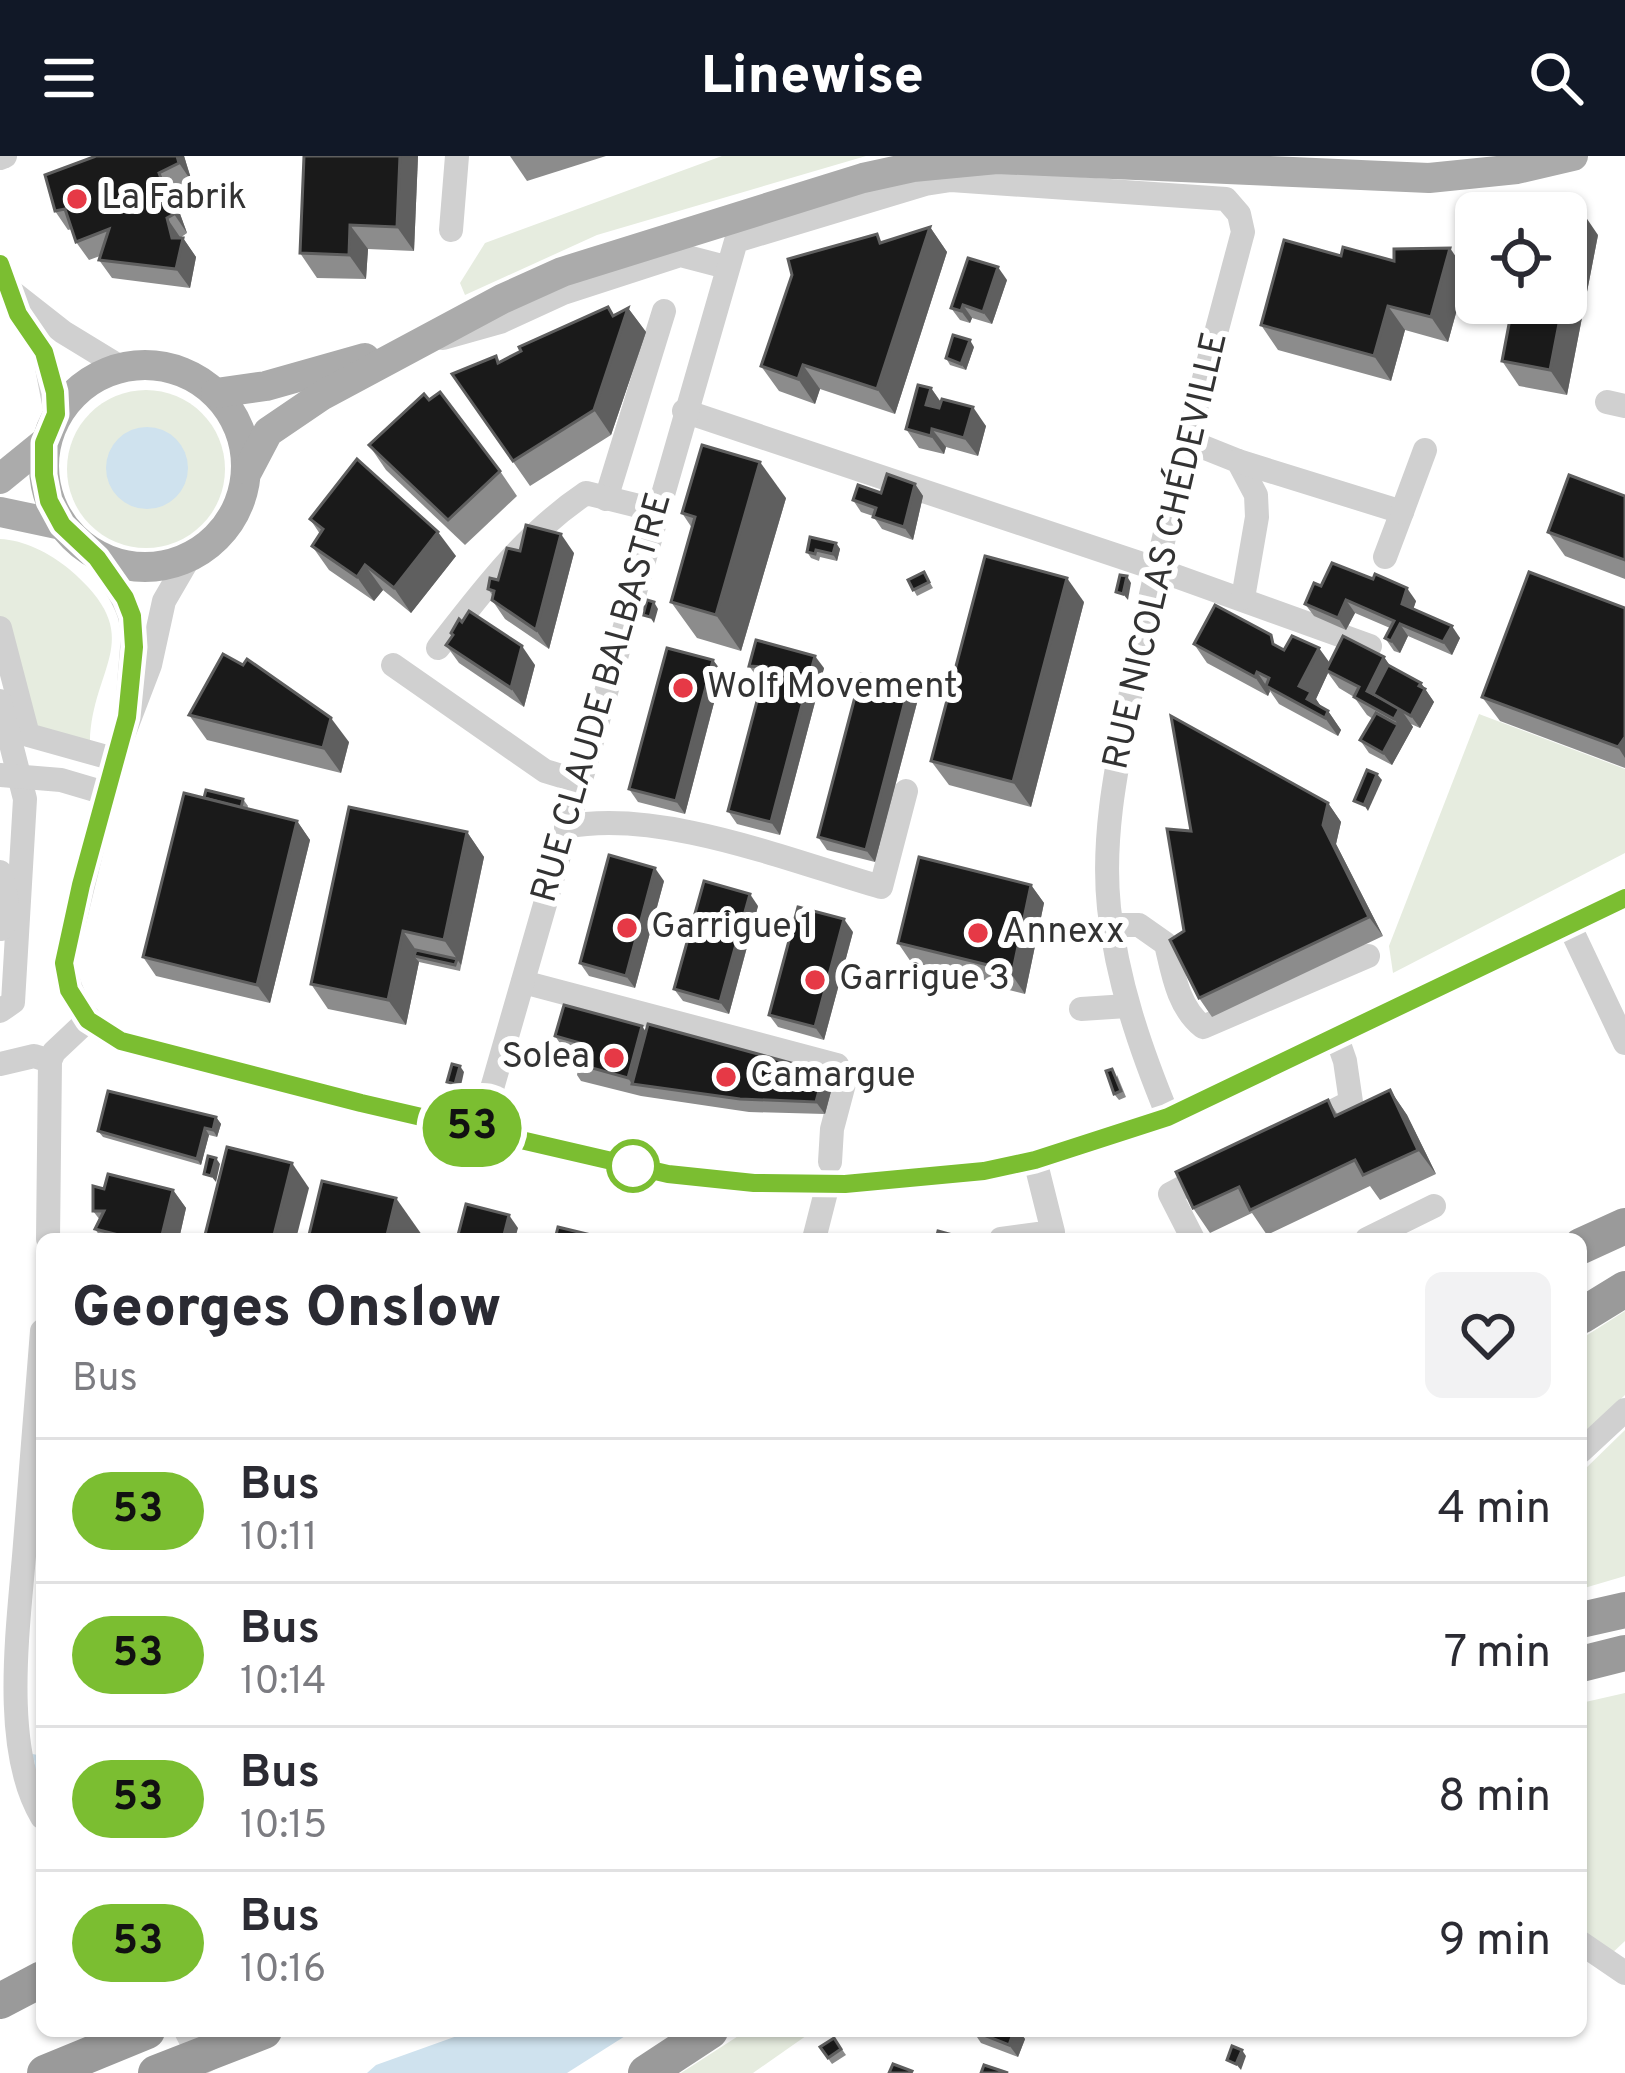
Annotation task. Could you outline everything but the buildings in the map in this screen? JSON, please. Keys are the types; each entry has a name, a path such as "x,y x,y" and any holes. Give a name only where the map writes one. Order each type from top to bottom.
{"highway":[{"path":"1587,1243 1625,1226"},
{"path":"1587,1312 1625,1288"},
{"path":"1587,1620 1625,1610"},
{"path":"1587,1662 1625,1653"},
{"path":"0,2001 36,1982"},
{"path":"45,2073 132,2037"},
{"path":"156,2073 249,2037"},
{"path":"646,2073 701,2037"}],"main road":[{"path":"50,428 46,488 62,525 97,558 137,568 164,566 189,558 215,541 234,517 248,470 268,432 321,396 412,345 562,272 733,216 913,166 961,160 1034,159 1429,178 1517,169 1573,156"},
{"path":"216,393 266,386 412,345"},
{"path":"0,479 50,428 79,389 122,368 148,365 174,369 216,393 242,434 248,470"},
{"path":"0,512 62,525"}],"street":[{"path":"451,230 457,156"},
{"name":"RUE NICOLAS CHÉDEVILLE","path":"726,267 736,241 951,180 1226,199 1239,214 1243,232 1155,568 1113,783 1108,904 1127,1006 1168,1117"},
{"path":"412,345 472,332 578,287 680,255 726,267"},
{"path":"0,264 6,294 44,352 55,392 50,428"},
{"name":"RUE CLAUDE BALBASTRE","path":"480,1130 726,267"},
{"path":"6,294 122,368"},
{"path":"606,499 664,311"},
{"path":"684,412 1243,598 1370,646"},
{"path":"1188,441 1402,512"},
{"path":"1384,557 1425,450"},
{"path":"1238,460 1256,495 1257,518 1243,598"},
{"path":"438,648 510,556 586,494 655,511"},
{"path":"97,558 125,598 132,616 134,647 127,717 64,963 69,990 88,1020 121,1041 668,1174 754,1183 829,1173 984,1171 1035,1160 1168,1117 1625,898"},
{"path":"127,717 142,691 164,601 189,558"},
{"path":"0,628 28,735 114,759"},
{"path":"393,664 545,771 578,781"},
{"path":"0,701 9,775 25,799 13,1002 0,1011"},
{"path":"9,775 61,780 105,793"},
{"path":"566,827 607,821 691,833 881,887 905,791"},
{"path":"0,872 8,902 8,919 1,928"},
{"path":"1112,925 1139,925 1166,944 1190,1016 1203,1027 1368,956"},
{"path":"1570,927 1625,1043"},
{"path":"523,982 836,1065 845,1080 815,1233"},
{"path":"1081,1009 1127,1006"},
{"path":"48,1233 50,1061 88,1020"},
{"path":"1291,1133 1351,1102 1336,1037"},
{"path":"0,1064 34,1056 50,1061"},
{"path":"1035,1160 1053,1232 1046,1233"},
{"path":"1190,1233 1170,1194 1230,1163"},
{"path":"1378,1233 1434,1206"},
{"path":"36,1377 10,1605 36,1808"},
{"path":"1587,1445 1625,1410"},
{"path":"1587,1947 1625,1973"}],"shaded area":[{"path":"722,156 866,156 597,235 465,295 460,283 485,243"},
{"path":"146,390 176,396 202,413 219,439 225,469 219,499 202,525 176,542 146,548 116,542 90,525 73,499 67,469 73,439 90,413 116,396"},
{"path":"0,539 27,545 62,563 107,614 111,652 90,742 15,727 0,643"},
{"path":"1479,714 1625,769 1625,853 1393,973 1389,946"},
{"path":"1625,1311 1625,1395 1587,1431 1587,1335"},
{"path":"1625,1430 1625,1576 1587,1587 1587,1467"},
{"path":"1625,1693 1625,1941 1610,1955 1587,1937 1587,1702"},
{"path":"737,2037 804,2037 753,2073 681,2073"}],"water":[{"path":"147,427 176,439 188,468 176,497 147,509 118,497 106,468 118,439"},
{"path":"454,2037 624,2037 567,2073 367,2073 376,2065"}],"waterway":[{"path":"27,1756 36,1758"}],"tunnel":[{"path":"189,2037 208,2073"}],"bus line":[{"name":"53","path":"0,264 18,314 44,352 55,392 56,414 44,443 49,501 62,525 97,558 132,616 127,717 64,963 69,990 88,1020 121,1041 668,1174 754,1183 845,1184 984,1171 1035,1160 1168,1117 1625,898"}],"place":[{"name":"La Fabrik","path":"77,199"},
{"name":"Wolf Movement","path":"683,688"},
{"name":"Garrigue 1","path":"627,928"},
{"name":"Annexx","path":"978,933"},
{"name":"Garrigue 3","path":"815,980"},
{"name":"Solea","path":"614,1058"},
{"name":"Camargue","path":"726,1077"}]}
